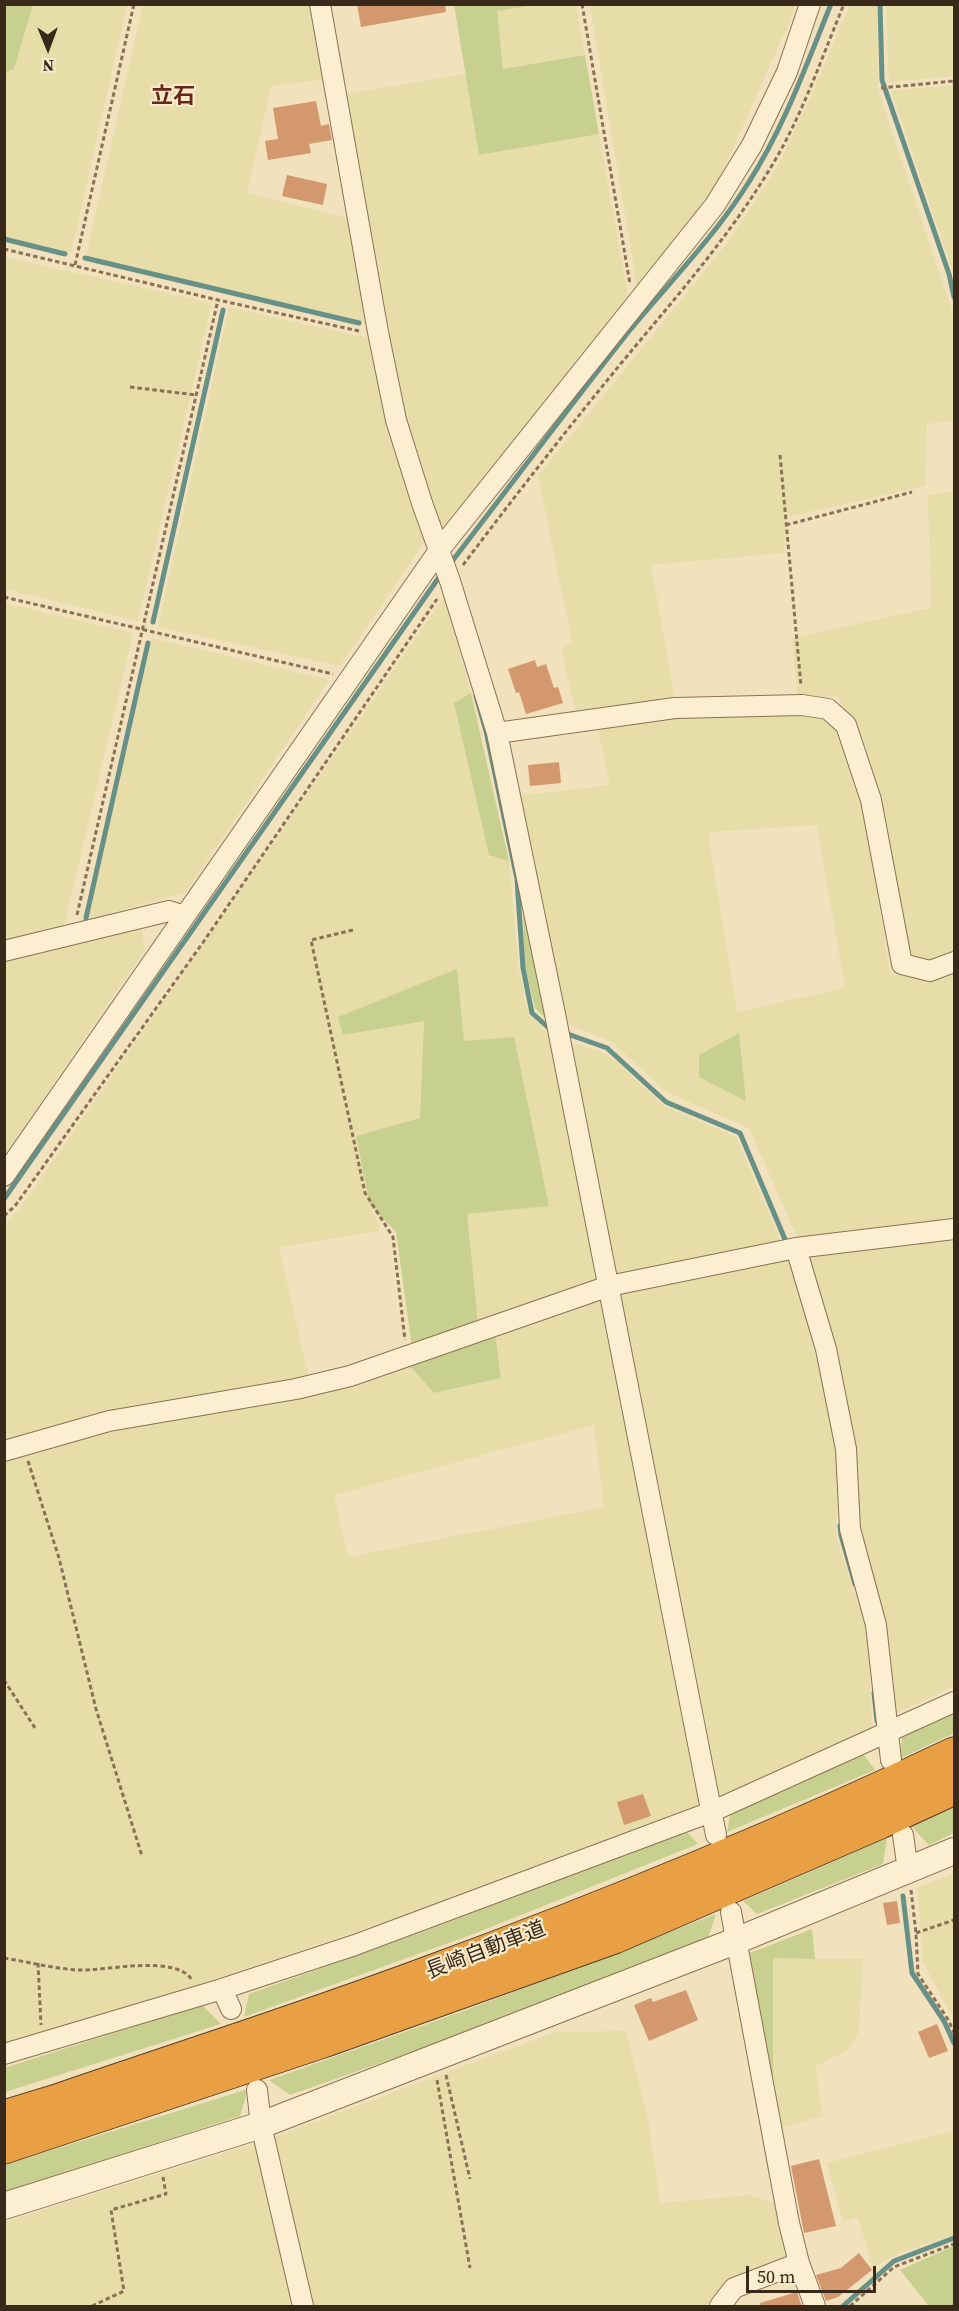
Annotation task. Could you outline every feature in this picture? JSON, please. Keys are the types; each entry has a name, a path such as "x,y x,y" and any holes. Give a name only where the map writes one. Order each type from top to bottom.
{"highway":[{"name":"長崎自動車道","path":"4,2117 434,1971 697,1867 887,1786 954,1754"},
{"name":"長崎自動車道","path":"4,2147 323,2042 614,1936 954,1788"}],"street":[{"path":"320,4 378,332 396,420 422,503 440,549 496,733 609,1286 716,1835"},
{"path":"4,1176 440,549 715,205 752,145 787,72 810,4"},
{"path":"496,733 675,708 802,705 828,709 846,725 871,800 902,964 930,971 954,962"},
{"path":"4,951 169,912 184,916"},
{"path":"14,1448 109,1421 296,1389 350,1376 609,1286 788,1249 954,1229"},
{"path":"788,1249 826,1349 846,1449 850,1529 876,1625 891,1760"},
{"path":"4,2055 222,1989 355,1945 711,1812 954,1702"},
{"path":"903,1835 909,1870"},
{"path":"4,2206 261,2125 738,1940 954,1851"},
{"path":"731,1912 738,1940 767,2112 799,2263 814,2307"},
{"path":"222,1989 231,2008"},
{"path":"258,2090 261,2125 303,2307"},
{"path":"720,2307 734,2288 799,2263"}],"path":[{"path":"75,265 134,4"},
{"path":"582,4 634,306"},
{"path":"881,88 954,81"},
{"path":"4,249 218,300 368,333 378,332"},
{"path":"72,934 218,300"},
{"path":"130,387 196,395"},
{"path":"780,455 802,705"},
{"path":"786,525 912,492"},
{"path":"4,1216 15,1206 204,940 450,581"},
{"path":"4,597 349,678"},
{"path":"353,930 311,940 365,1192 393,1237 407,1356"},
{"path":"14,1448 59,1558 96,1709 142,1856"},
{"path":"4,1680 35,1728"},
{"path":"909,1870 918,1974 949,2021 954,2033"},
{"path":"916,1933 954,1920"},
{"path":"4,1958 78,1970 164,1965 189,1975 201,1994"},
{"path":"38,1963 42,2043"},
{"path":"437,2057 447,2076 470,2179"},
{"path":"437,2057 437,2084 470,2268"},
{"path":"92,2307 124,2291 111,2210 166,2194 158,2158"},
{"path":"850,2307 894,2267 954,2244"}],"shaded area":[{"path":"33,5 127,5 71,253 5,237 4,73 14,69"},
{"path":"143,5 315,5 328,79 271,86 247,193 349,218 366,323 86,256"},
{"path":"534,5 576,5 585,55 503,69 497,11"},
{"path":"590,5 795,5 717,184 637,286"},
{"path":"850,5 877,5 878,89 954,316 954,420 927,424 925,486 786,517 784,553 651,565 675,700 577,716 561,650 572,641 538,476 729,241 775,171 809,101"},
{"path":"886,5 954,5 954,76 889,82"},
{"path":"466,74 479,155 599,134 628,296 442,531 404,412 347,94"},
{"path":"954,85 954,275 891,91"},
{"path":"4,257 212,303 138,621 5,589"},
{"path":"229,307 371,339 389,431 425,541 340,666 158,627"},
{"path":"954,491 954,957 910,961 865,743 837,696 798,698 792,638 931,608 928,495"},
{"path":"444,597 471,693 455,703 489,854 509,861 518,965 528,1014 553,1037 599,1280 478,1322 466,1213 549,1206 513,1037 464,1041 457,969 343,1035 424,1020 420,1118 356,1136 370,1205 380,1231 279,1247 309,1379 5,1445 5,1224 19,1210"},
{"path":"4,603 133,633 64,926 5,941"},
{"path":"152,638 329,680 186,892 88,920"},
{"path":"681,714 792,715 821,718 840,731 863,803 890,974 931,977 954,969 954,1220 798,1239 749,1128 668,1093 612,1042 565,1023 517,796 610,785 597,725","holes":["817,825 845,988 737,1012 708,832"]},
{"path":"141,927 145,950 5,1155 5,960"},
{"path":"566,1041 607,1054 664,1106 736,1137 782,1244 613,1278"},
{"path":"954,1234 954,1686 892,1715 852,1528 806,1252"},
{"path":"790,1259 829,1407 838,1452 836,1537 868,1635 872,1729 715,1798 617,1293"},
{"path":"603,1296 701,1806 441,1903 194,1986 5,2046 5,1459 110,1427 314,1394 410,1366 434,1393 501,1378 495,1334","holes":["594,1425 604,1507 348,1557 334,1495"]},
{"path":"954,1873 954,2020 923,1962 917,1888"},
{"path":"773,1958 863,1959 859,2032 846,2051 815,2066 823,2116 777,2129 773,2097"},
{"path":"626,2031 648,2119 660,2203 749,2195 775,2203 787,2260 713,2306 308,2306 271,2138 555,2032"},
{"path":"954,2131 954,2235 896,2254 873,2268 858,2217 843,2222 827,2163"},
{"path":"257,2143 294,2306 9,2306 5,2304 4,2222"}],"green space":[{"path":"5,4 33,5 14,69 5,73"},
{"path":"454,5 534,5 497,11 503,69 585,55 599,134 479,155"},
{"path":"471,693 509,861 489,855 454,703"},
{"path":"522,890 549,1022 535,1008 525,967"},
{"path":"457,969 464,1041 514,1037 549,1206 467,1214 478,1322 412,1348 396,1232 370,1205 356,1136 420,1118 424,1021 343,1035 338,1017"},
{"path":"739,1033 746,1101 699,1077 699,1055"},
{"path":"495,1334 501,1378 434,1393 410,1366"},
{"path":"954,1710 954,1733 901,1758 902,1734"},
{"path":"862,1752 875,1770 727,1832 731,1811"},
{"path":"954,1804 954,1833 929,1845 910,1825"},
{"path":"685,1830 698,1844 476,1933 244,2017 249,1994 422,1932"},
{"path":"887,1838 883,1864 757,1914 743,1901"},
{"path":"716,1914 708,1938 479,2028 290,2095 269,2080 461,2012"},
{"path":"812,1929 815,1959 773,1958 773,2097 750,1953"},
{"path":"202,2005 221,2024 5,2092 4,2068"},
{"path":"248,2089 240,2116 5,2192 4,2165"},
{"path":"954,2246 954,2306 929,2306 900,2270"}],"building":[{"path":"357,4 445,4 446,12 361,27"},
{"path":"316,101 321,126 329,124 332,140 309,144 311,153 268,160 265,141 278,139 273,108"},
{"path":"287,175 327,184 323,205 282,196"},
{"path":"535,660 537,667 546,664 554,688 558,687 563,703 526,714 508,669"},
{"path":"559,762 561,783 530,786 528,765"},
{"path":"643,1794 651,1816 624,1825 617,1802"},
{"path":"897,1901 900,1923 887,1925 883,1903"},
{"path":"686,1990 698,2020 649,2041 634,2005 651,1998 653,2002"},
{"path":"937,2024 948,2051 929,2058 918,2032"},
{"path":"819,2159 836,2226 804,2233 791,2166"},
{"path":"859,2253 872,2270 838,2297 826,2301 816,2275 841,2268"},
{"path":"797,2292 802,2307 761,2307 760,2303"}],"waterway":[{"path":"450,564 630,330 706,241 747,185 783,120 831,4"},
{"path":"880,4 882,80 949,274 954,297"},
{"path":"4,239 65,254"},
{"path":"85,258 359,323"},
{"path":"153,622 223,310"},
{"path":"4,1199 442,573"},
{"path":"86,918 148,643"},
{"path":"476,696 486,731 517,879 523,968 532,1013 550,1029"},
{"path":"565,1033 607,1048 666,1102 740,1133 787,1244"},
{"path":"840,1526 855,1584"},
{"path":"874,1693 877,1721"},
{"path":"903,1896 912,1973 944,2021 954,2043"},
{"path":"843,2306 894,2261 954,2238"}],"district":[{"name":"立石","path":"173,97"}]}
